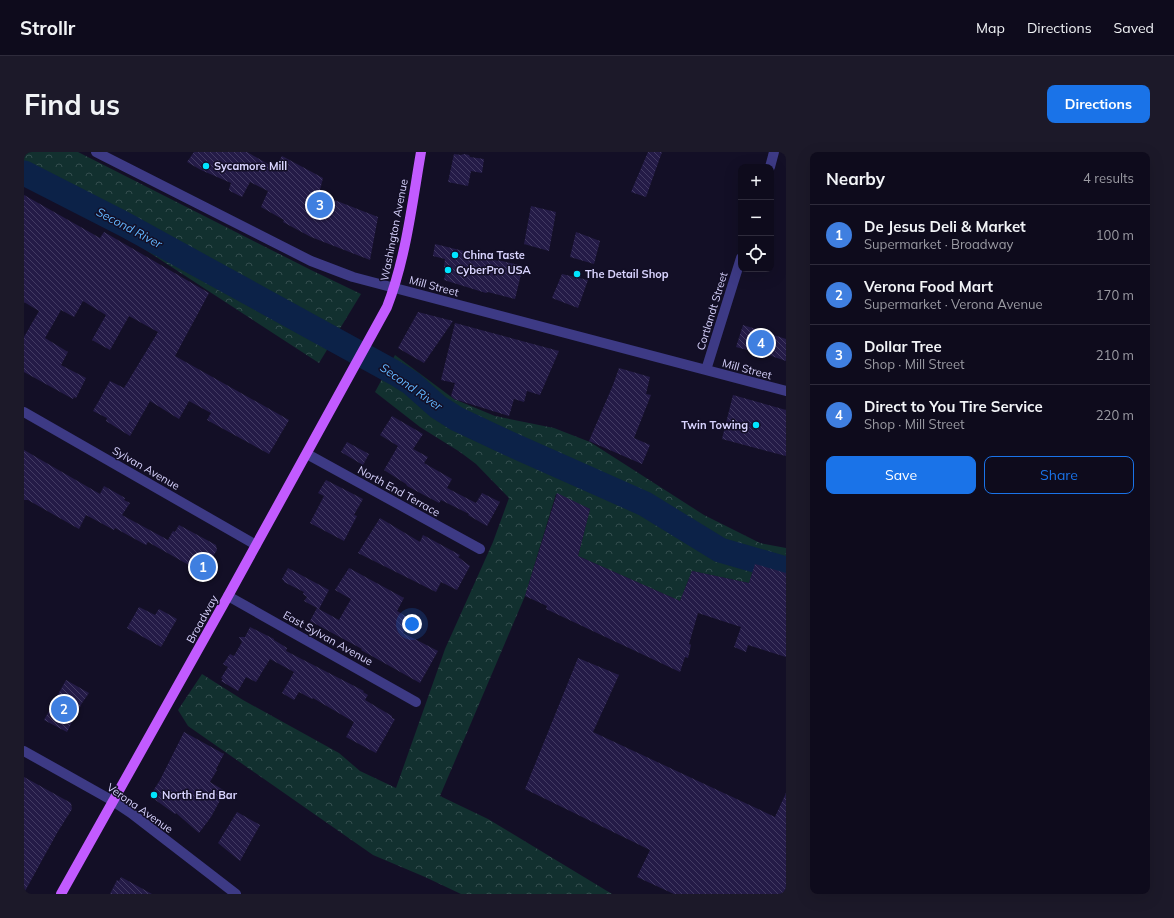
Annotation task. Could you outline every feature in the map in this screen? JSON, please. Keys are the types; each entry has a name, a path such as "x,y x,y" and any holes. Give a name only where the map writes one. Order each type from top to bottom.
{"main road":[{"name":"Washington Avenue","path":"361,354 386,307 394,288 401,262 421,152"},
{"name":"Broadway","path":"61,894 307,454 361,354"}],"street":[{"name":"Mill Street","path":"96,152 311,261 353,277 786,391"},
{"path":"771,164 774,152"},
{"name":"Cortlandt Street","path":"706,370 738,268"},
{"name":"Sylvan Avenue","path":"24,412 256,545"},
{"name":"North End Terrace","path":"307,454 480,549"},
{"name":"East Sylvan Avenue","path":"228,596 416,702"},
{"name":"Verona Avenue","path":"24,751 113,801 133,814 236,894"}],"green space":[{"path":"24,152 78,152 361,294 319,363 124,236 24,183"},
{"path":"395,355 454,399 495,416 554,428 590,442 704,515 760,543 786,548 786,573 755,565 749,583 692,571 680,601 578,556 590,509 556,494 525,596 440,796 488,819 612,894 461,894 373,855 188,726 178,710 202,674 243,700 339,753 360,771 396,788 445,649 493,542 509,498 476,464 420,427 375,392"}],"building":[{"path":"194,152 247,152 275,168 282,156 323,178 319,194 378,217 370,260 311,237 283,222 284,220 261,207 268,191 250,182 242,197 230,191 229,189 231,183 187,162"},
{"path":"648,152 662,152 646,197 631,192"},
{"path":"454,154 464,154 469,155 470,157 484,159 482,173 471,171 468,186 448,182"},
{"path":"24,195 100,238 104,232 209,293 175,356 289,420 269,454 207,420 211,413 189,401 179,419 150,401 130,436 106,421 107,418 93,411 110,381 124,388 158,332 129,316 110,350 92,340 106,315 83,301 74,317 61,310 45,338 68,352 61,365 86,378 76,398 74,397 73,399 24,372 24,337 39,311 24,302"},
{"path":"531,206 556,212 549,251 524,244"},
{"path":"576,232 600,241 594,264 570,257"},
{"path":"435,244 498,261 523,266 515,299 488,292 486,293 444,280 447,267 444,267 445,259 433,256"},
{"path":"562,274 588,280 578,308 552,298"},
{"path":"418,312 453,321 424,363 398,348"},
{"path":"455,323 559,351 540,395 527,391 524,402 514,399 509,416 454,399 451,396 455,383 441,380"},
{"path":"743,325 786,339 786,361 748,348 747,350 736,347"},
{"path":"619,368 650,377 646,394 651,395 634,438 650,445 642,464 589,441"},
{"name":"Twin Towing","path":"733,395 786,410 786,456 722,439"},
{"path":"392,416 423,434 413,449 428,457 424,463 452,479 447,488 476,503 482,493 500,502 487,526 468,515 469,514 441,500 439,503 407,486 384,470 398,446 380,435"},
{"path":"347,442 369,454 363,465 341,452"},
{"path":"24,450 100,494 104,486 125,498 124,500 130,503 122,515 168,540 173,531 175,532 179,525 216,545 217,550 203,573 148,542 146,545 115,528 114,530 86,515 79,529 28,500 24,500"},
{"path":"326,480 363,499 354,515 357,516 344,541 310,523 324,496 318,493"},
{"path":"557,493 590,509 578,556 680,601 692,571 749,583 755,564 786,573 786,657 748,645 746,652 734,647 741,627 698,613 689,644 691,645 688,658 685,657 680,672 546,609 547,606 525,596"},
{"path":"380,518 420,542 423,535 460,555 458,557 470,566 457,590 441,582 436,592 358,553"},
{"path":"288,568 329,590 319,609 304,601 307,597 303,594 304,592 284,582 282,579"},
{"path":"349,568 404,598 397,611 410,619 403,633 438,651 420,683 310,621 317,608 339,620 351,599 335,590"},
{"path":"139,607 155,615 159,609 177,619 161,647 127,628"},
{"path":"250,627 274,639 287,648 286,651 364,691 363,692 368,695 365,700 395,719 376,753 346,737 354,722 313,698 312,699 299,692 294,700 282,693 294,672 270,659 256,682 246,677 238,691 221,681 223,679 221,678 228,667 223,664 230,654 234,656 242,642 239,637 245,637"},
{"path":"578,658 619,675 593,732 775,817 786,793 786,894 674,894 637,877 650,850 525,789"},
{"path":"66,680 89,693 67,732 44,720"},
{"path":"184,732 224,754 210,782 225,791 211,817 199,833 176,813 175,814 150,796 160,780"},
{"path":"24,777 71,803 72,809 24,893"},
{"path":"237,812 260,825 240,861 218,843"},
{"path":"121,877 152,894 110,894 117,880 119,881"}],"waterway":[{"name":"Second River","path":"24,173 124,224 395,373 411,383 438,407 457,419 645,504 720,550 786,569"}],"place":[{"name":"Sycamore Mill","path":"206,166"},
{"name":"Dollar Tree","path":"320,205"},
{"name":"China Taste","path":"455,255"},
{"name":"CyberPro USA","path":"448,270"},
{"name":"The Detail Shop","path":"577,274"},
{"name":"Direct to You Tire Service","path":"761,343"},
{"name":"Twin Towing","path":"756,425"},
{"name":"De Jesus Deli & Market","path":"203,567"},
{"name":"Verona Food Mart","path":"64,709"},
{"name":"North End Bar","path":"154,795"}]}
